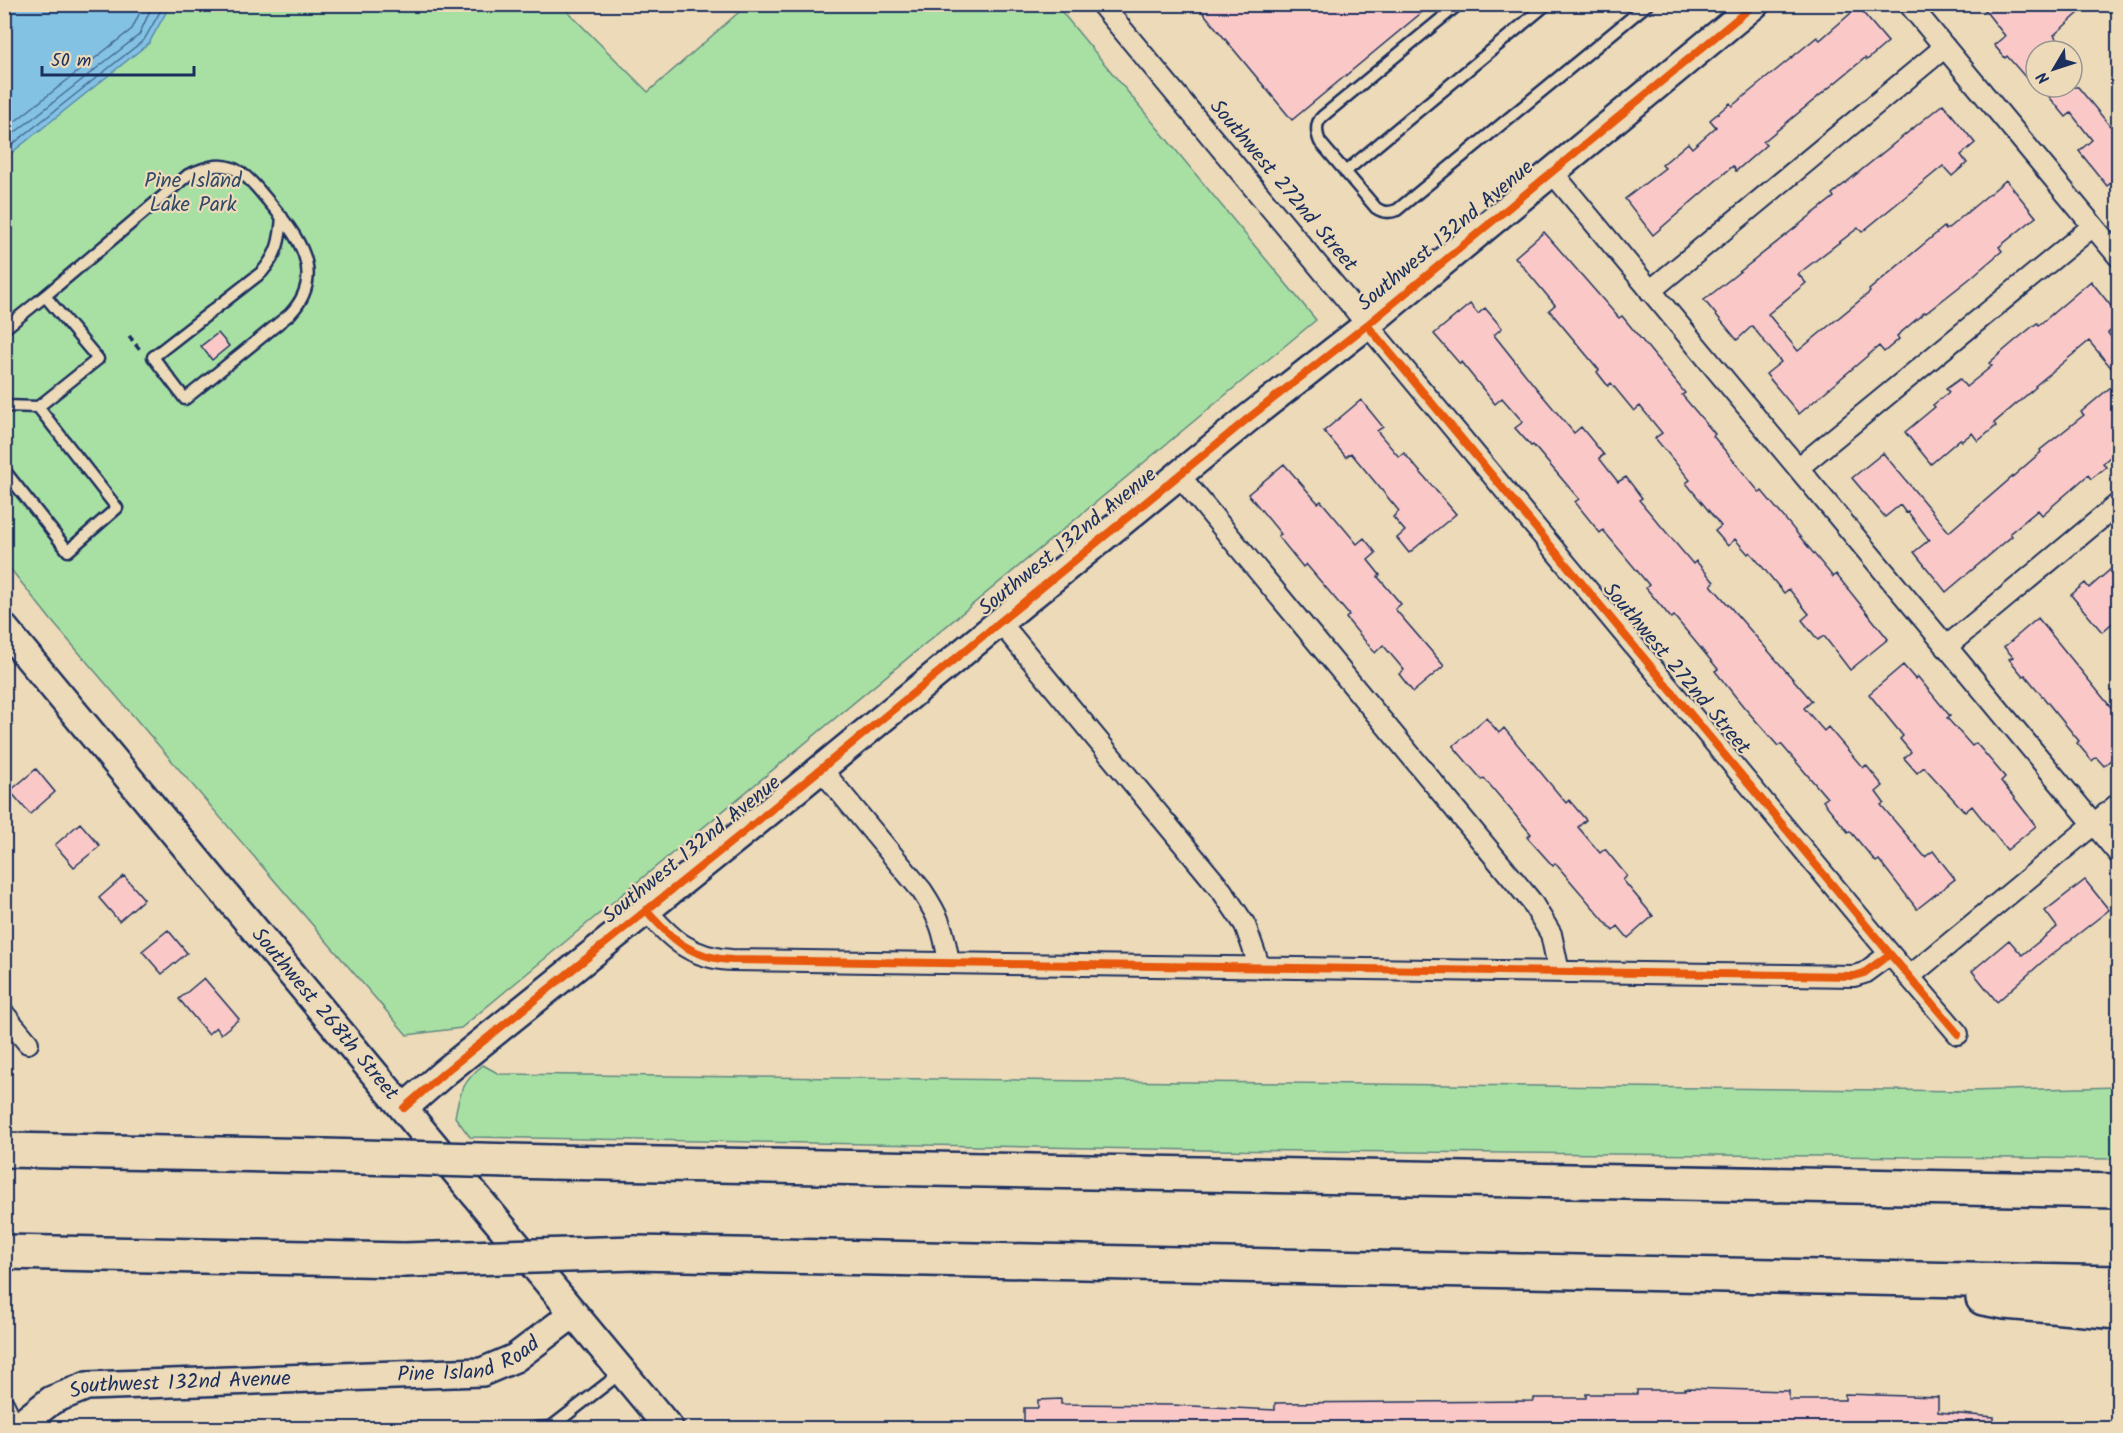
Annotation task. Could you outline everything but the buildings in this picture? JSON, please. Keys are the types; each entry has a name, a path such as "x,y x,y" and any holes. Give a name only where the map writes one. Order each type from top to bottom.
{"highway":[{"path":"4,1150 2118,1191"},
{"path":"4,1252 404,1260 635,1253 2118,1283"},
{"path":"1878,1278 2005,1302 2118,1312"}],"street":[{"name":"Southwest 272nd Street","path":"1101,4 1890,954 1959,1034"},
{"name":"Southwest 132nd Avenue","path":"404,1108 1179,475 1367,325 1755,4"},
{"path":"1909,4 2118,256"},
{"path":"1650,291 1945,47"},
{"path":"1552,172 2118,853"},
{"path":"1798,468 2093,226"},
{"path":"1179,475 1531,901 1551,934 1559,972"},
{"path":"1946,647 2118,504"},
{"path":"1000,622 1222,891 1245,925 1260,968"},
{"name":"Southwest 268th Street","path":"6,633 669,1428"},
{"path":"821,769 922,891 941,922 949,963"},
{"path":"1909,976 2118,804"},
{"path":"646,910 675,941 702,954 723,959 1854,976 1864,973 1890,954"},
{"path":"4,1014 28,1042"},
{"name":"Pine Island Road","path":"354,1377 482,1372 515,1358 573,1314"},
{"name":"Southwest 132nd Avenue","path":"16,1428 52,1400 87,1386 354,1377"},
{"path":"4,1404 16,1428"}],"lane":[{"path":"1459,4 1319,120 1316,130 1320,142 1381,212 1397,210 1648,4"},
{"path":"1345,171 1547,4"},
{"path":"4,329 188,175 203,168 220,165 233,168 256,186 282,217 297,237 305,256 309,277 299,305 185,399 153,357 262,272 272,260 280,241 282,217"},
{"path":"4,406 38,407 98,359 45,296"},
{"path":"4,470 68,551 117,508 38,407"},
{"path":"536,1428 552,1428 622,1372"}],"path":[{"path":"129,336 144,355"}],"green space":[{"name":"Pine Island Lake Park","path":"4,5 561,5 648,92 747,5 1056,5 1316,320 461,1028 407,1035 51,620 5,562"},
{"path":"483,1065 499,1074 1970,1091 2118,1087 2118,1159 1203,1150 470,1137 455,1117 463,1088 471,1076"}],"water":[{"path":"5,4 166,4 168,9 149,43 5,158"}],"cycle path":[{"path":"404,1108 445,1072 755,823 1246,420 1367,325 1755,4"},
{"path":"1367,325 1958,1034"},
{"path":"646,910 673,938 693,951 732,960 1854,976 1864,973 1890,954"}]}
